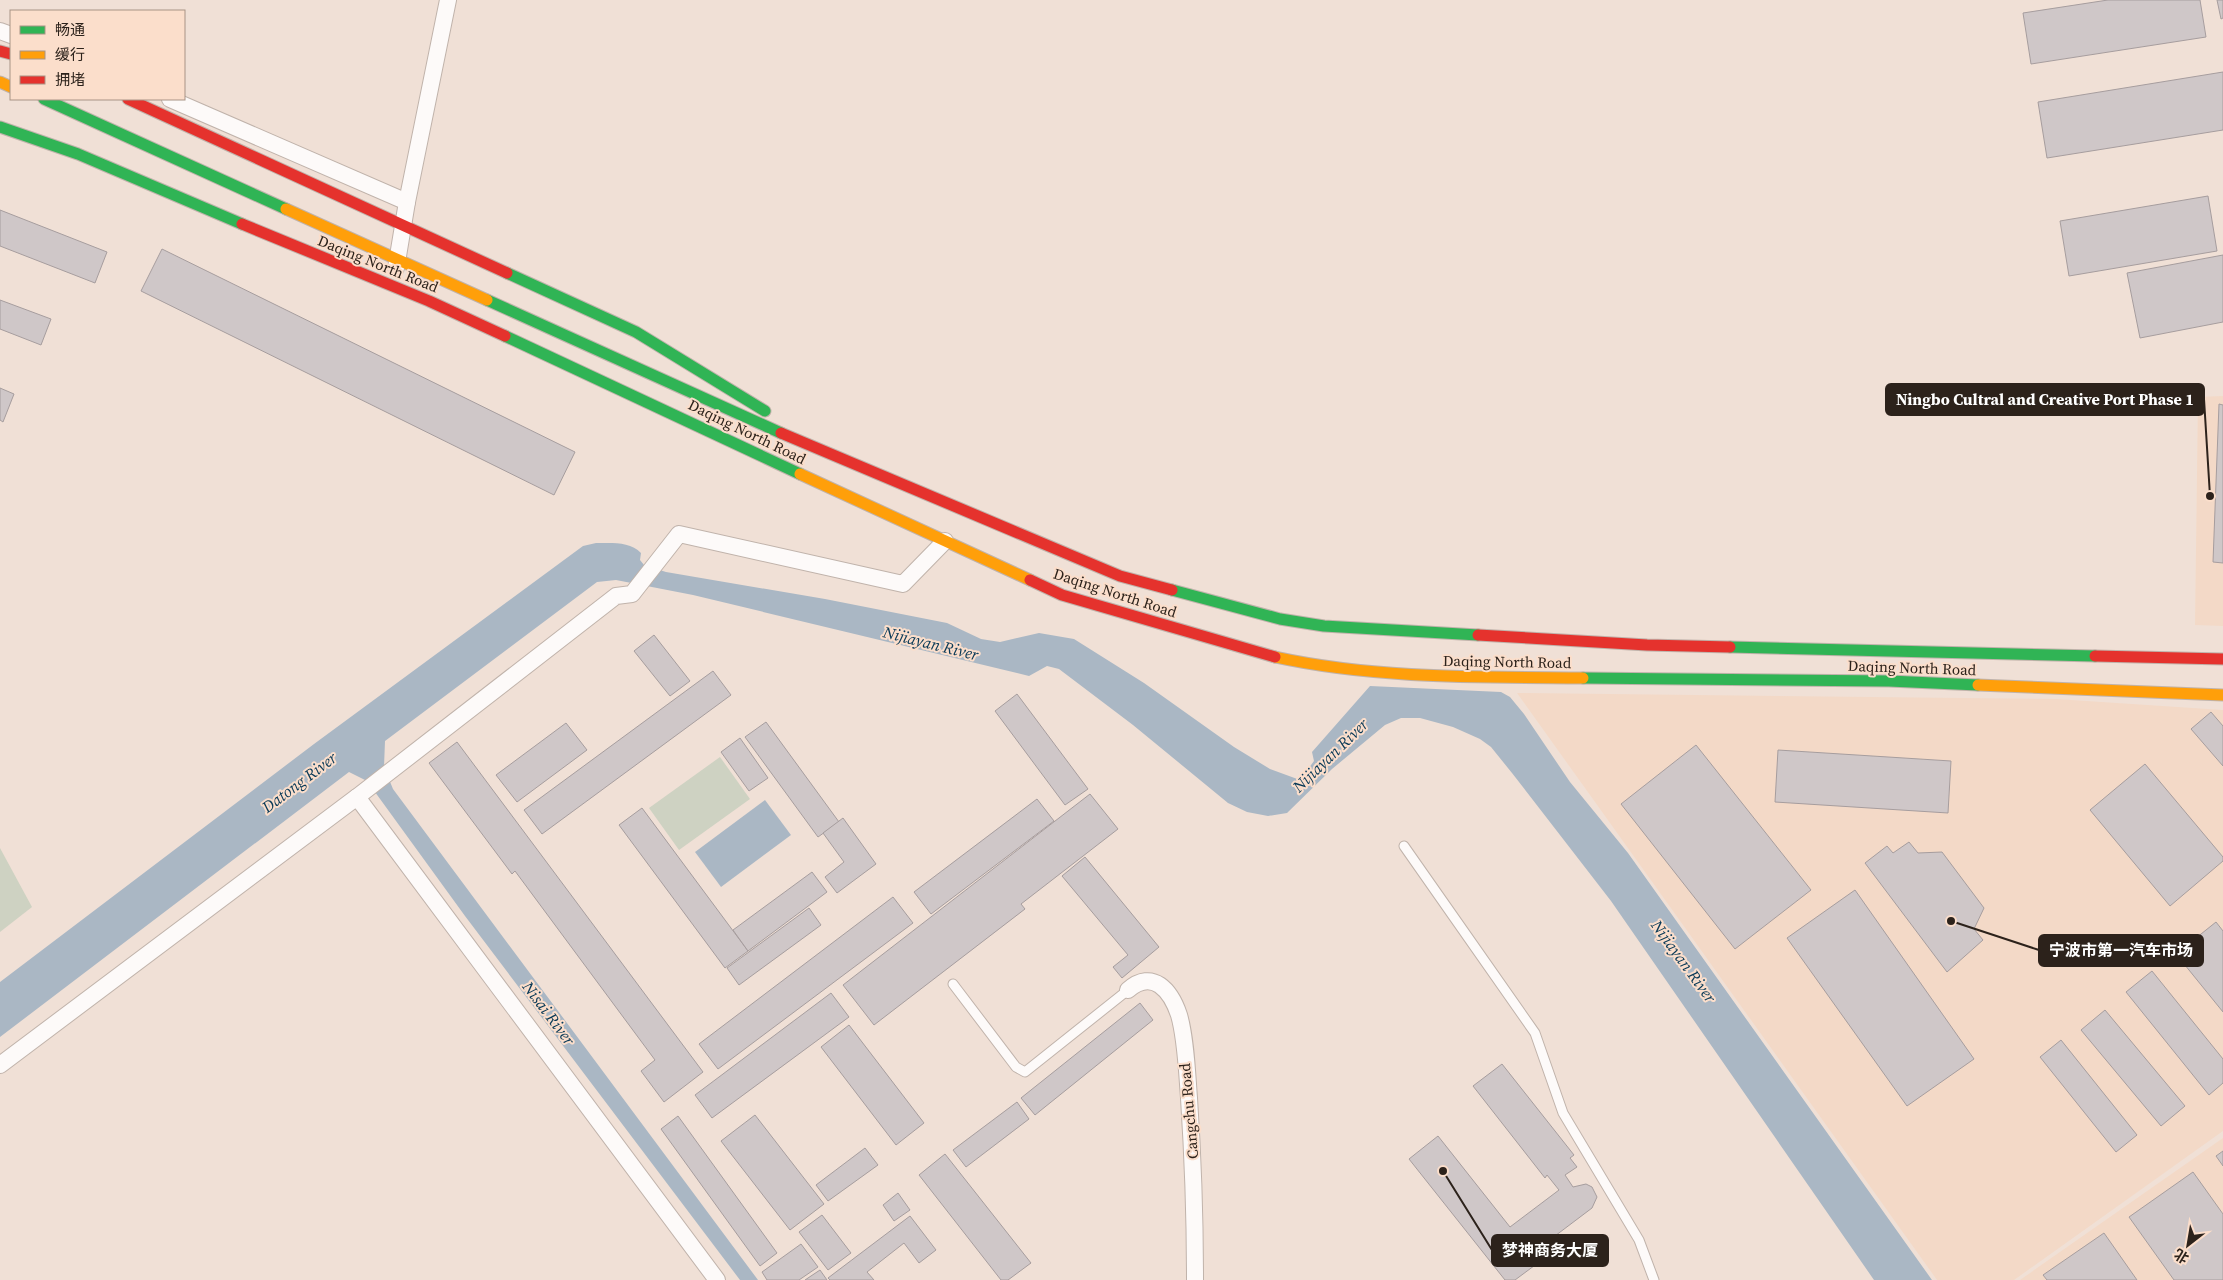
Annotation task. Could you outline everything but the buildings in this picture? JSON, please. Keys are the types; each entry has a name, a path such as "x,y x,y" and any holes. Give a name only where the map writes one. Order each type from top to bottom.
{"main road":[{"name":"Daqing North Road","path":"48,100 778,432 1120,576 1280,619 1324,626 1647,645 2223,659"},
{"name":"Daqing North Road","path":"130,100 636,332 690,367 752,402 770,415 778,432"},
{"name":"Daqing North Road","path":"0,127 78,154 212,212 393,286 574,367 1062,595 1267,655 1303,663 1418,676 1889,681 2223,695"}],"street":[{"path":"393,286 406,202 448,0"},
{"path":"172,100 406,202"},
{"path":"0,1065 432,740 616,596 632,594 679,534 903,584 945,541"},
{"path":"358,796 717,1280"},
{"name":"Cangchu Road","path":"1128,990 1136,983 1145,980 1158,984 1169,992 1179,1016 1187,1075 1195,1182 1195,1280"}],"lane":[{"path":"1404,846 1535,1033 1563,1113 1639,1240 1654,1280"},
{"path":"953,984 1016,1067 1025,1072 1128,990"}],"shaded area":[{"path":"2223,396 2223,626 2195,625 2198,397"},
{"path":"1517,693 2056,699 2223,710 2223,1131 2014,1280 1937,1280"},
{"path":"2223,1138 2223,1280 2020,1280"}],"green space":[{"path":"720,757 750,799 679,850 649,808"},
{"path":"0,848 32,907 0,932"}],"water":[{"path":"596,543 631,546 641,553 640,560 644,565 666,572 825,599 947,623 981,639 1000,642 1039,633 1074,639 1144,683 1234,747 1270,769 1300,780 1314,761 1312,752 1370,686 1501,692 1510,697 1524,714 1570,782 1628,853 1932,1280 1874,1280 1611,901 1491,747 1480,739 1453,727 1420,718 1401,718 1385,725 1332,769 1287,813 1268,816 1247,812 1228,803 1133,725 1059,669 1047,666 1029,676 693,595 616,580 597,582 385,741 384,767 393,789 758,1280 740,1280 465,916 367,781 349,772 0,1037 0,982 314,744 583,546"},
{"path":"765,800 791,835 721,887 695,852"}],"traffic: fast":[{"path":"46,100 286,209"},
{"path":"0,127 78,154 242,224"},
{"path":"507,273 636,332 765,411"},
{"path":"487,300 781,433"},
{"path":"505,336 800,474"},
{"path":"1172,590 1280,619 1324,626 1478,635"},
{"path":"1730,647 2095,656"},
{"path":"1583,678 1889,681 1978,685"}],"traffic: slow":[{"path":"0,82 10,87"},
{"path":"286,209 487,300"},
{"path":"800,474 1030,580"},
{"path":"1275,657 1313,664 1390,673 1467,677 1583,678"},
{"path":"1978,685 2223,695"}],"traffic: jam":[{"path":"0,51 10,54"},
{"path":"130,100 507,273"},
{"path":"242,224 429,301 505,336"},
{"path":"781,433 1120,576 1172,590"},
{"path":"1030,580 1062,595 1275,657"},
{"path":"1478,635 1647,645 1730,647"},
{"path":"2095,656 2223,659"}],"place":[{"name":"Ningbo Cultral and Creative Port Phase 1","path":"2210,496"},
{"name":"宁波市第一汽车市场","path":"1951,921"},
{"name":"梦神商务大厦","path":"1443,1171"}],"water label":[{"name":"Nijiayan River","path":"931,643"},
{"name":"Nijiayan River","path":"1330,755"},
{"name":"Datong River","path":"299,782"},
{"name":"Nijiayan River","path":"1684,961"},
{"name":"Nisai River","path":"549,1013"}]}
